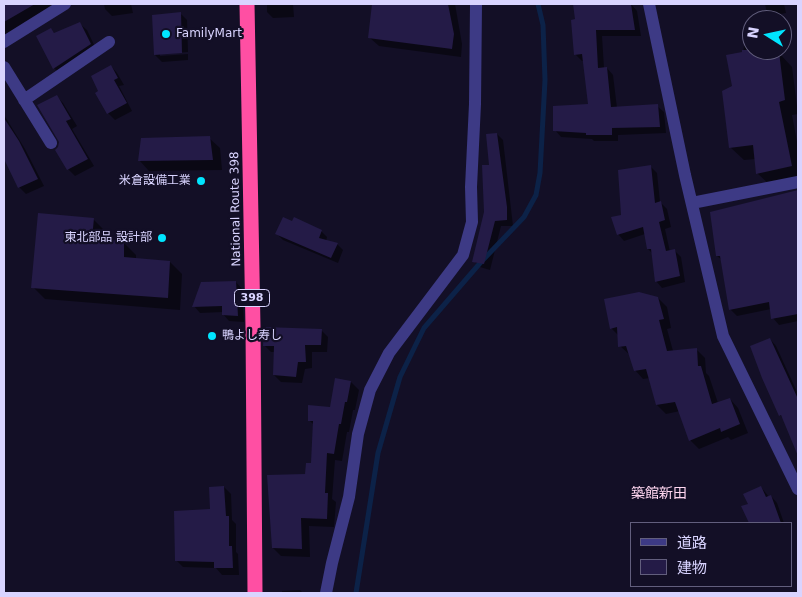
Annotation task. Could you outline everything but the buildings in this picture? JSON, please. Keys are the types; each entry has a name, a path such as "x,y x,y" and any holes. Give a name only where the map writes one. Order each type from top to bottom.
{"highway":[{"name":"National Route 398","path":"247,4 254,593"}],"street":[{"path":"4,42 65,4"},
{"path":"326,593 349,497 358,434 370,390 389,353 463,255 472,222 471,188 475,104 476,4"},
{"path":"649,4 723,336 795,473 798,490"},
{"path":"24,100 109,42"},
{"path":"4,67 51,143"},
{"path":"692,203 798,182"}],"waterway":[{"path":"356,593 378,453 400,377 424,328 481,262 524,217 536,195 540,173 545,80 543,25 538,4"}],"place":[{"name":"FamilyMart","path":"166,34"},
{"name":"米倉設備工業","path":"201,181"},
{"name":"東北部品 設計部","path":"162,238"},
{"name":"鴨よし寿し","path":"212,336"}],"district":[{"name":"築館新田","path":"659,494"}]}
